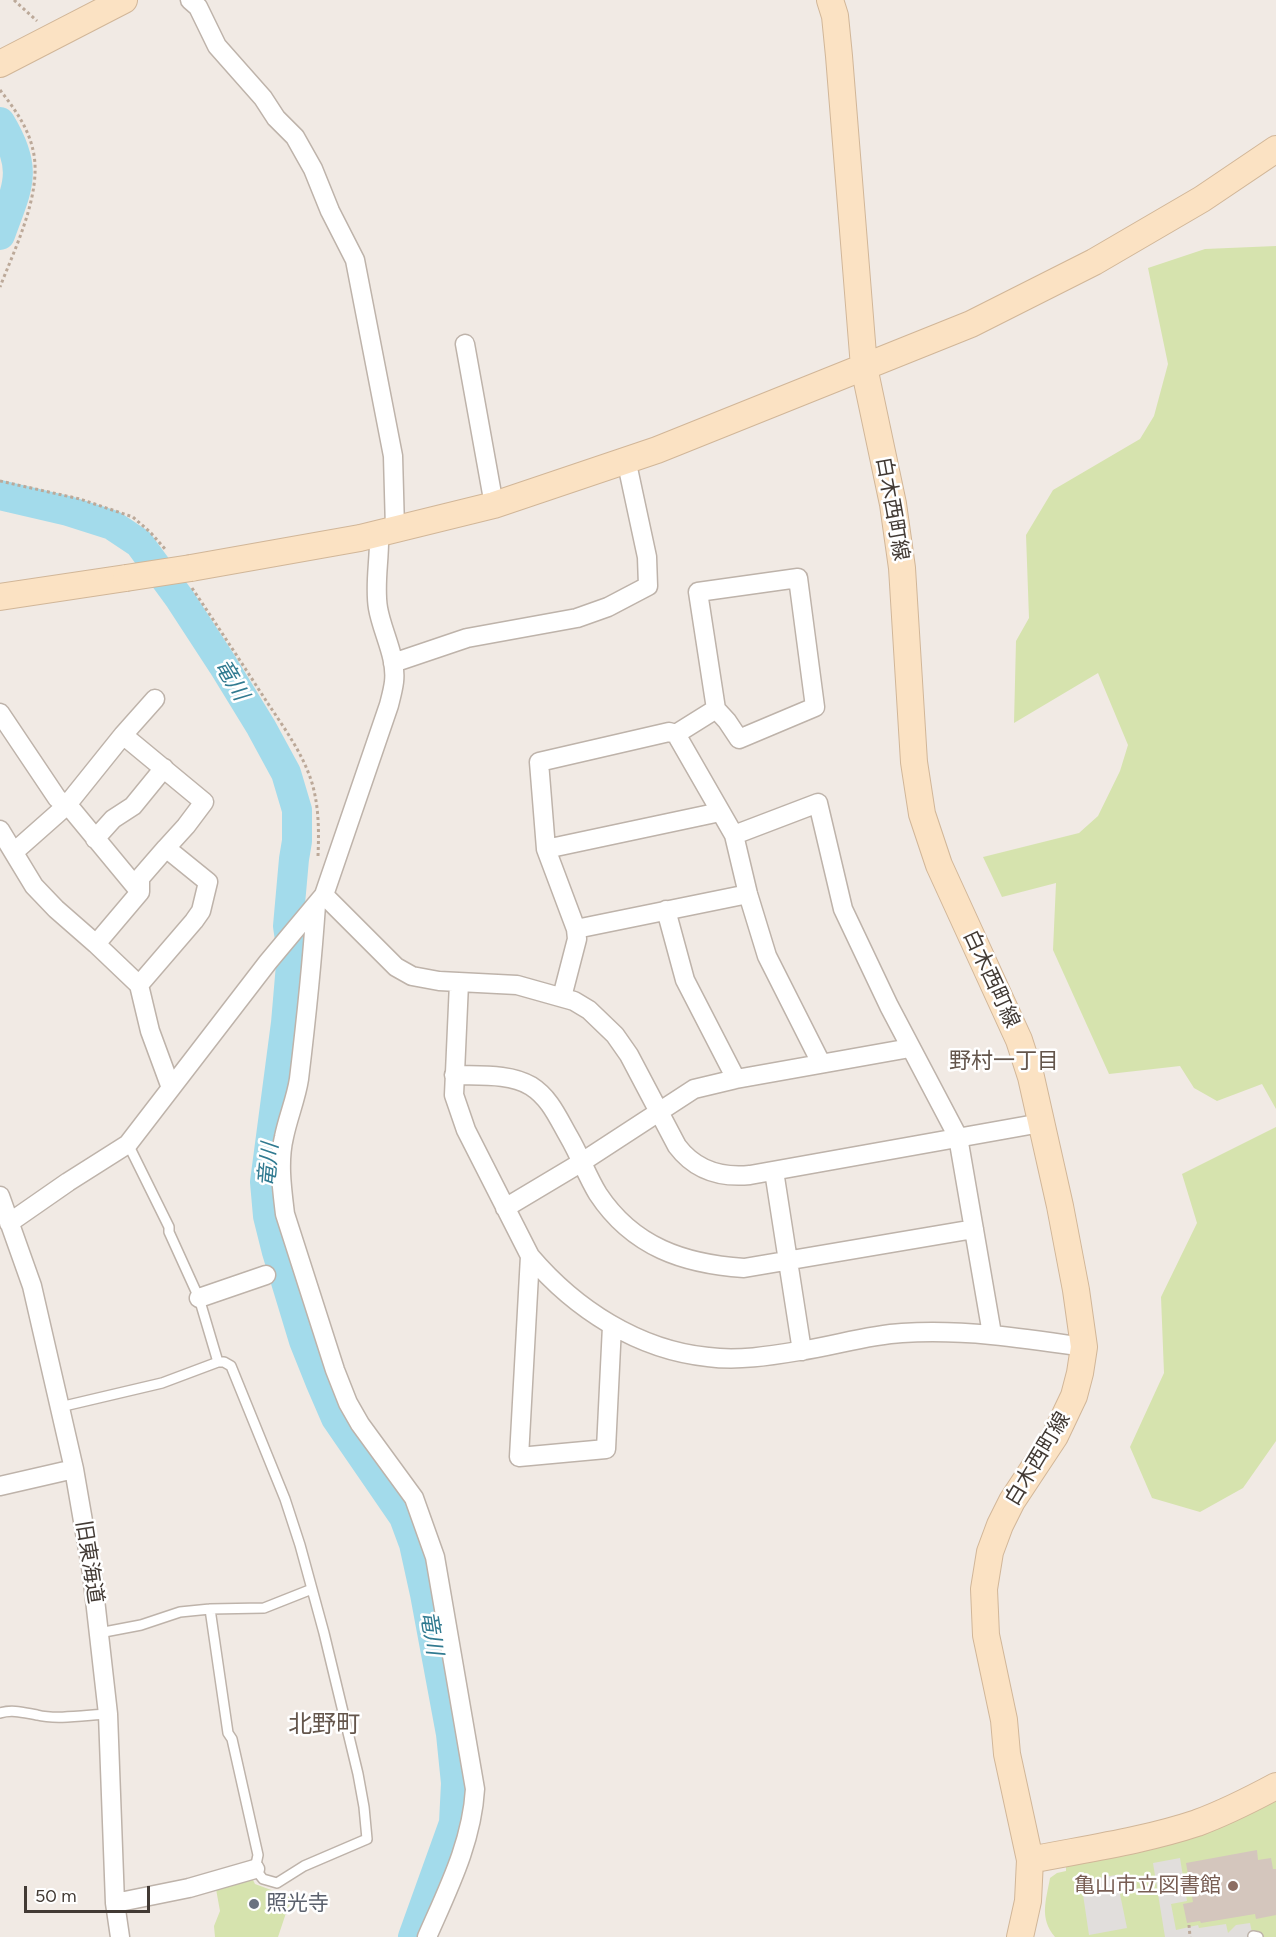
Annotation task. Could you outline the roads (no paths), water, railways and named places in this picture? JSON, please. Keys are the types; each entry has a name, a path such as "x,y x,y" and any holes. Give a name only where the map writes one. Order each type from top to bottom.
{"main road":[{"path":"0,64 123,0"},
{"name":"白木西町線","path":"830,0 835,16 840,56 864,367 893,504 902,568 914,762 922,814 939,865 1019,1040 1031,1077 1074,1279 1084,1347 1074,1396 1054,1436 1012,1501 1000,1525 990,1552 984,1589 986,1635 1004,1720 1007,1754 1030,1860 1028,1901 1020,1937"},
{"path":"0,597 184,570 309,548 387,531 494,505 657,450 971,324 1094,262 1202,199 1276,149"},
{"path":"1030,1860 1151,1835 1196,1823 1276,1786"}],"street":[{"path":"190,0 198,7 217,46 263,98 276,118 295,137 313,169 330,211 355,260 393,456 387,531 376,586 378,610 393,663 394,681 389,705 315,906 298,1082 284,1138 282,1190 285,1214 335,1370 348,1403 360,1424 405,1484 420,1513 435,1557 476,1789 474,1809 462,1855 427,1937"},
{"path":"465,344 494,505"},
{"path":"393,663 466,638 590,614 648,586 647,557 629,473"},
{"path":"798,578 815,707 738,739 716,709 698,592 798,578"},
{"path":"15,852 66,806 154,699"},
{"path":"676,734 716,709"},
{"path":"0,713 57,798 73,811 140,892"},
{"path":"562,997 577,939 576,929 546,849 539,762 669,732 676,734 734,836 748,894 768,956 821,1064"},
{"path":"96,944 140,892 140,878 204,802 123,735"},
{"path":"96,839 113,819 133,806 164,768"},
{"path":"734,836 818,803 843,909 910,1048 958,1137 992,1334"},
{"path":"546,849 720,812"},
{"path":"0,830 34,886 139,985 150,1031 171,1088"},
{"path":"139,985 201,911 208,882 166,848"},
{"path":"576,929 748,894"},
{"path":"315,906 396,967 412,976 459,983 518,985 562,997 589,1010 615,1035 629,1055 677,1146 686,1158 698,1166 729,1176 774,1171 1041,1123"},
{"path":"7,1232 68,1182 128,1144 268,962 315,906"},
{"path":"666,910 685,981 736,1079"},
{"path":"459,983 454,1095 466,1130 530,1256 562,1289 612,1326 663,1348 707,1357 753,1357 802,1351 877,1335 930,1332 992,1334 1084,1347"},
{"path":"505,1208 582,1162 694,1089 736,1079 910,1048"},
{"path":"454,1075 500,1077 530,1086 550,1104 598,1194 611,1210 635,1234 651,1245 682,1259 717,1266 744,1268 974,1229"},
{"path":"774,1171 802,1351"},
{"name":"旧東海道","path":"0,1196 7,1232 32,1286 74,1469 92,1573 108,1714 115,1903 120,1937"},
{"path":"530,1256 519,1457 606,1449 612,1326"},
{"path":"199,1298 266,1275"},
{"path":"0,1486 74,1469"},
{"path":"115,1903 189,1888 255,1869"}],"lane":[{"path":"128,1144 169,1227 169,1232 199,1298 219,1362"},
{"path":"60,1407 162,1383 219,1362 231,1366 285,1499 312,1589 358,1774 367,1839 304,1866 277,1883 263,1879 255,1869 258,1855 232,1739 228,1733 210,1609"},
{"path":"99,1633 141,1625 180,1612 264,1608 312,1589"},
{"path":"0,1713 22,1712 60,1716 108,1714"}],"waterway":[{"name":"竜川","path":"0,122 15,153 18,178 12,203 0,235"},
{"name":"竜川","path":"0,495 68,511 112,525 139,543 180,599 261,727 286,773 297,810 297,841 288,926 292,953 286,1023 265,1182 268,1216 304,1341 320,1381 336,1418 404,1517 414,1544 425,1594 451,1734 456,1783 454,1823 413,1937"}],"place":[{"name":"亀山市立図書館","path":"1233,1886"},
{"name":"照光寺","path":"254,1904"}],"district":[{"name":"野村一丁目","path":"1004,1062"},
{"name":"北野町","path":"324,1725"}]}
